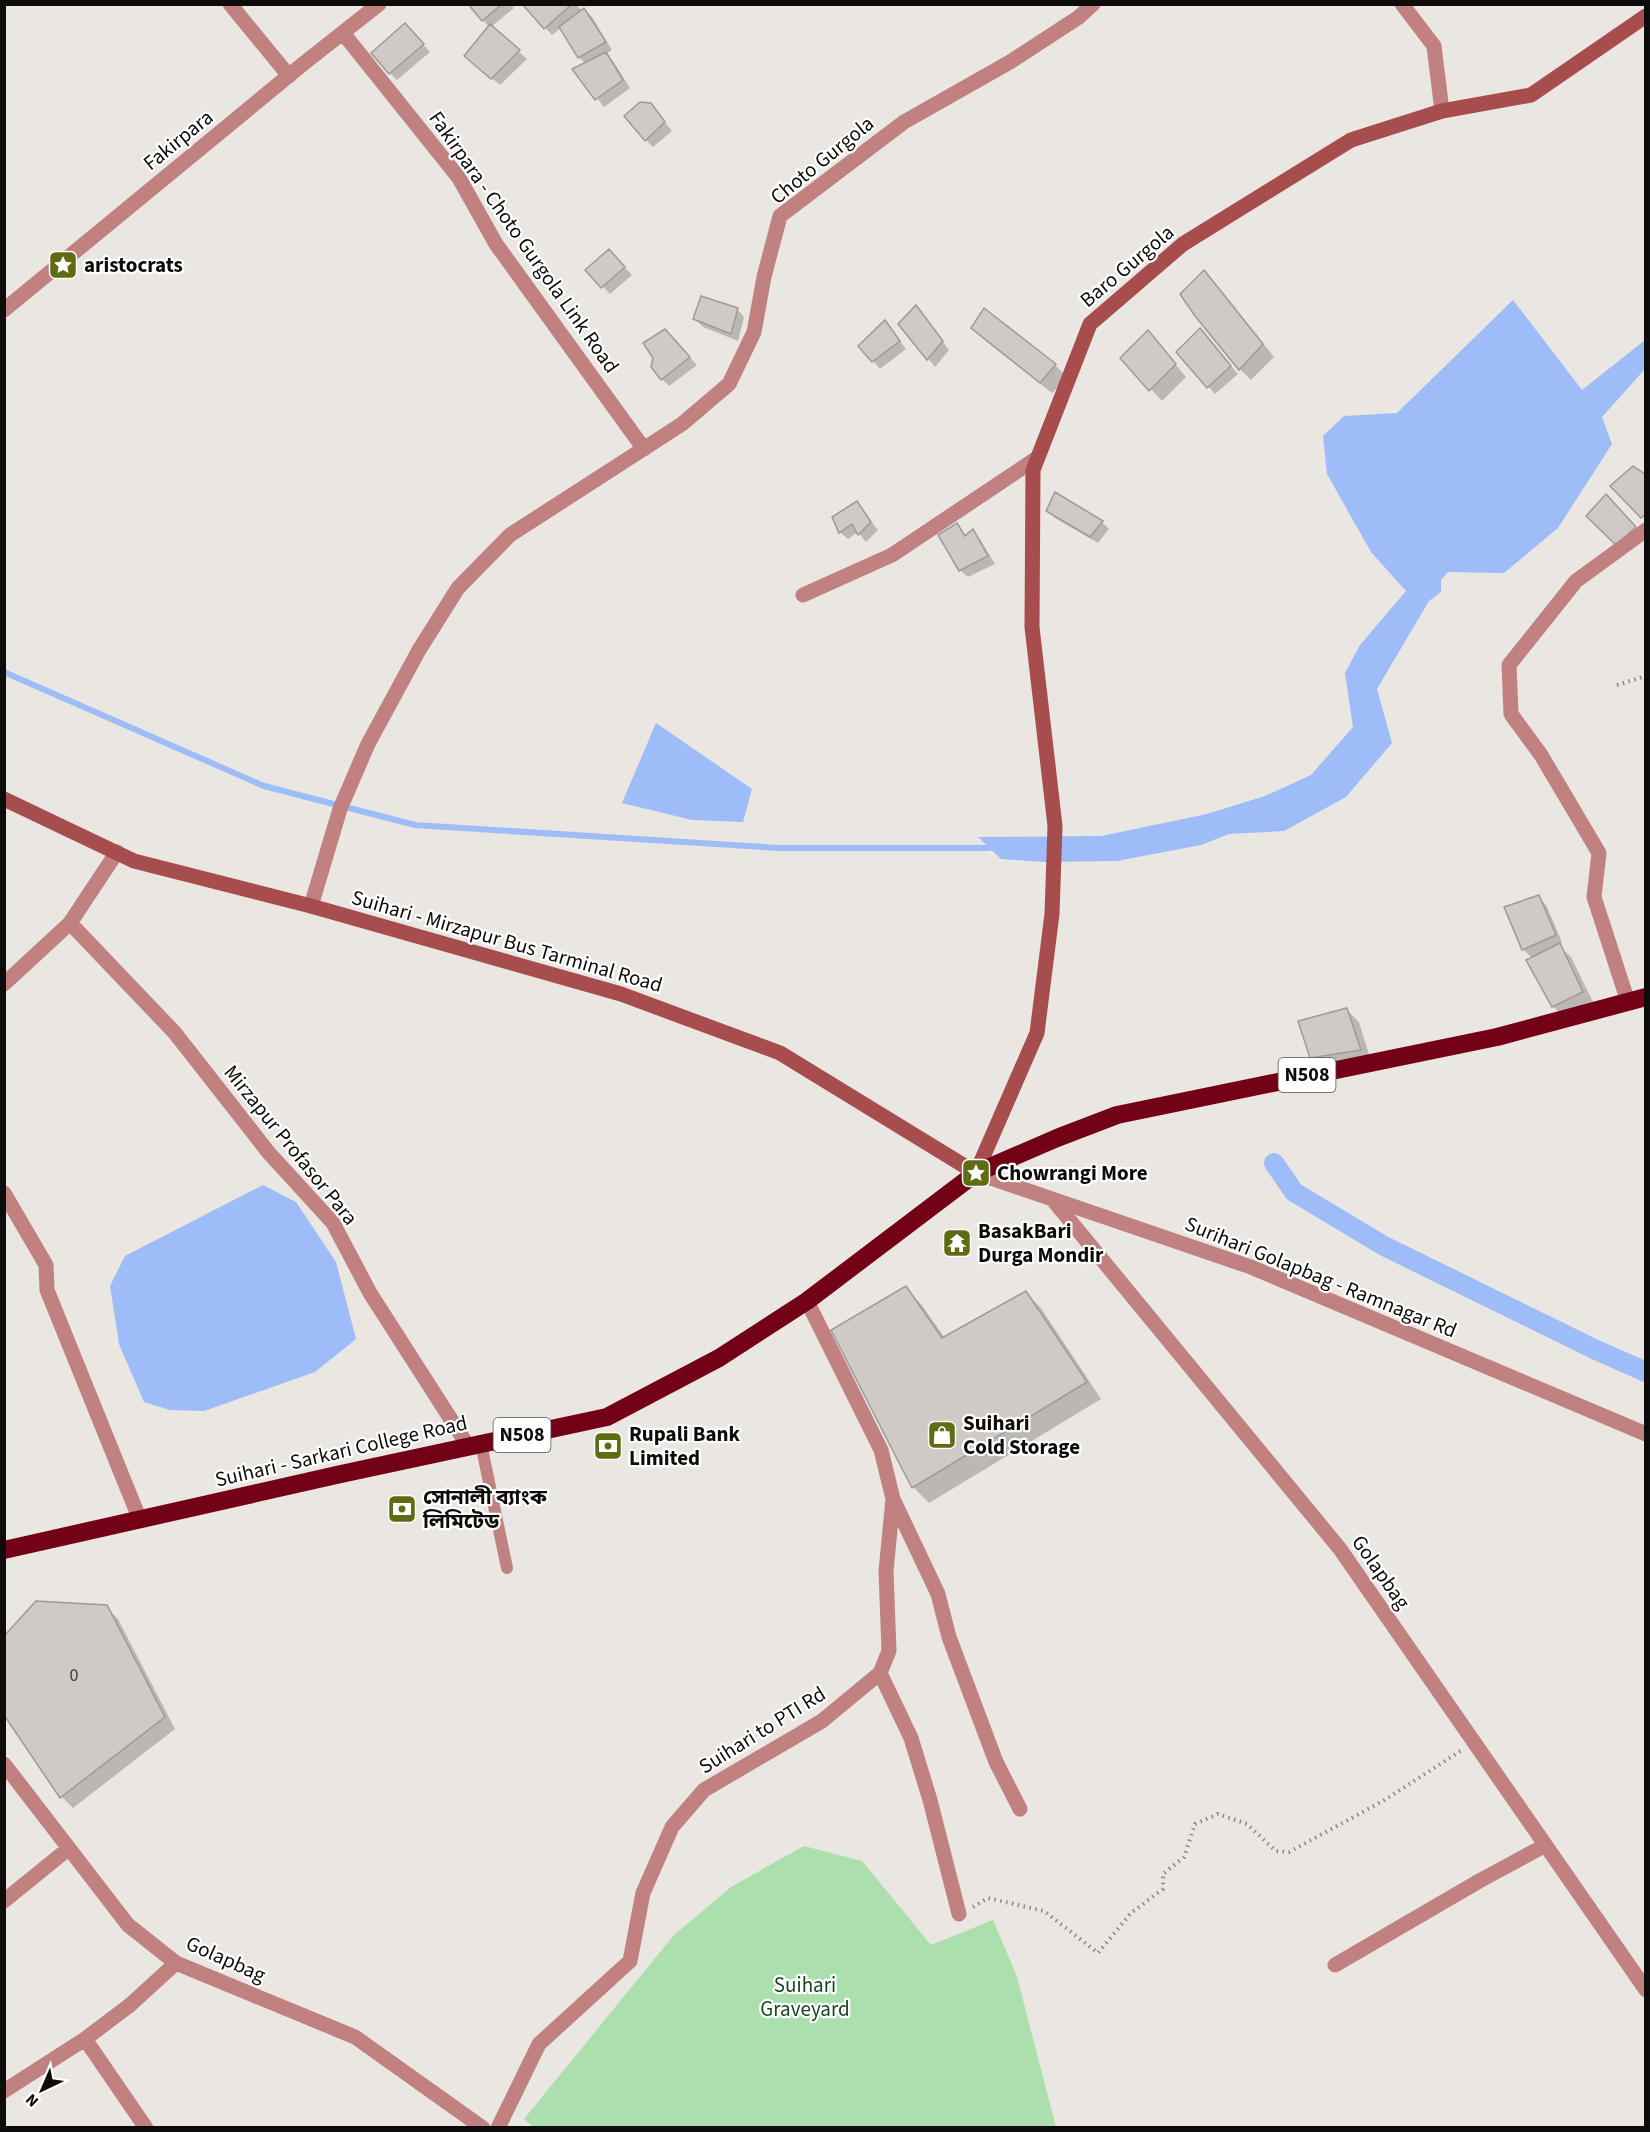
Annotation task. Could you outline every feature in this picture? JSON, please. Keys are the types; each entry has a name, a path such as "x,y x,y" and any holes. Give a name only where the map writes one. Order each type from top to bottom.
{"highway":[{"name":"N508","path":"976,1173 1117,1115 1497,1037 1646,997"},
{"name":"Suihari - Sarkari College Road","path":"4,1550 608,1417 719,1358 807,1301 976,1173"}],"street":[{"path":"230,4 290,76"},
{"name":"Fakirpara","path":"4,310 380,4"},
{"name":"Choto Gurgola","path":"311,906 334,827 368,744 419,650 458,588 510,535 681,424 729,384 754,332 764,277 780,216 904,122 1010,62 1079,17 1093,4"},
{"path":"1402,4 1434,46 1442,111"},
{"name":"Baro Gurgola","path":"976,1173 1037,1033 1052,914 1055,826 1032,627 1032,470 1090,324 1183,244 1351,140 1442,111 1531,95 1646,16"},
{"name":"Fakirpara - Choto Gurgola Link Road","path":"343,33 459,178 496,244 644,449"},
{"path":"803,595 892,555 1037,458"},
{"path":"1628,1002 1594,897 1599,853 1542,755 1511,714 1509,665 1576,581 1646,530"},
{"name":"Suihari - Mirzapur Bus Tarminal Road","path":"4,799 134,861 311,906 621,994 780,1053 976,1173"},
{"path":"4,984 70,923 117,852"},
{"name":"Mirzapur Profasor Para","path":"70,923 175,1033 269,1153 333,1223 370,1293 474,1445"},
{"name":"Surihari Golapbag - Ramnagar Rd","path":"976,1173 1251,1267 1646,1434"},
{"path":"4,1193 46,1265 47,1290 140,1520"},
{"name":"Golapbag","path":"1053,1200 1340,1549 1646,1990"},
{"path":"807,1301 881,1450 893,1499 938,1594 949,1637 996,1762 1020,1809"},
{"path":"893,1499 886,1571 889,1651 880,1673 911,1738 930,1800 959,1914"},
{"name":"Suihari to PTI Rd","path":"498,2127 539,2044 630,1961 644,1893 672,1827 704,1790 822,1721 880,1673"},
{"name":"Golapbag","path":"4,1764 128,1925 176,1963 355,2037 483,2127"},
{"path":"1335,1965 1544,1846"},
{"path":"4,1901 68,1849"},
{"path":"4,2091 85,2039 130,2005 176,1963"},
{"path":"85,2039 146,2127"}],"lane":[{"path":"474,1445 507,1568"}],"path":[{"path":"1617,685 1646,676"},
{"path":"959,1914 988,1898 1044,1911 1098,1953 1131,1913 1163,1889 1163,1874 1184,1857 1195,1824 1218,1815 1247,1824 1276,1851 1289,1852 1383,1801 1473,1743"}],"green space":[{"name":"Suihari Graveyard","path":"804,1846 862,1861 931,1945 993,1920 1017,1977 1056,2127 534,2128 524,2119 674,1935 731,1887"}],"water":[{"path":"1513,300 1582,390 1645,340 1645,369 1602,417 1612,444 1558,528 1504,573 1448,572 1441,580 1441,592 1429,601 1377,689 1392,743 1346,797 1284,831 1229,834 1201,845 1117,861 1044,862 1001,859 978,837 1101,836 1207,814 1265,796 1311,775 1353,727 1345,673 1360,645 1406,591 1371,552 1327,474 1323,436 1344,416 1397,413"},
{"path":"656,723 752,789 743,822 692,820 622,803"},
{"path":"263,1185 296,1202 336,1262 356,1339 315,1372 204,1411 170,1410 144,1402 119,1344 110,1286 125,1256"}],"building":[{"path":"468,4 502,4 482,21"},
{"path":"522,4 572,4 544,29"},
{"path":"584,8 606,42 578,58 559,27"},
{"path":"405,23 424,44 389,74 371,53"},
{"path":"490,24 520,50 491,79 464,56"},
{"path":"606,52 623,80 595,100 572,69"},
{"path":"640,102 651,103 665,122 645,141 624,116"},
{"path":"609,249 625,267 601,288 585,270"},
{"path":"1204,270 1263,344 1239,370 1180,294"},
{"path":"701,296 738,308 731,334 693,319"},
{"path":"916,305 943,341 927,360 898,324"},
{"path":"984,308 1056,364 1040,383 971,328"},
{"path":"885,320 900,341 872,362 858,346"},
{"path":"1200,328 1231,366 1207,388 1176,352"},
{"path":"665,329 690,357 661,380 651,367 653,358 643,343"},
{"path":"1148,330 1176,364 1149,391 1120,358"},
{"path":"1633,466 1646,475 1646,514 1641,518 1610,486"},
{"path":"1055,492 1103,521 1090,537 1046,511"},
{"path":"1606,494 1636,527 1616,545 1586,516"},
{"path":"857,501 871,522 858,535 852,524 839,533 832,517"},
{"path":"957,523 965,536 973,529 988,556 959,571 938,535"},
{"path":"1539,895 1556,935 1522,950 1504,907"},
{"path":"1560,943 1583,992 1552,1007 1526,960"},
{"path":"1347,1008 1361,1050 1310,1058 1298,1021"},
{"name":"Suihari Cold Storage","path":"906,1286 942,1338 1026,1291 1087,1382 912,1488 831,1330"},
{"path":"36,1601 107,1605 165,1717 60,1798 4,1715 4,1636"}],"waterway":[{"path":"4,672 264,786 415,825 779,848 989,848"},
{"path":"1274,1163 1294,1192 1384,1246 1594,1349 1646,1372"}],"place":[{"name":"aristocrats","path":"63,265"},
{"name":"Chowrangi More","path":"976,1173"},
{"name":"BasakBari Durga Mondir","path":"957,1243"},
{"name":"Suihari Cold Storage","path":"942,1435"},
{"name":"Rupali Bank Limited","path":"608,1446"},
{"name":"সোনালী ব্যাংক লিমিটেড","path":"402,1509"}]}
